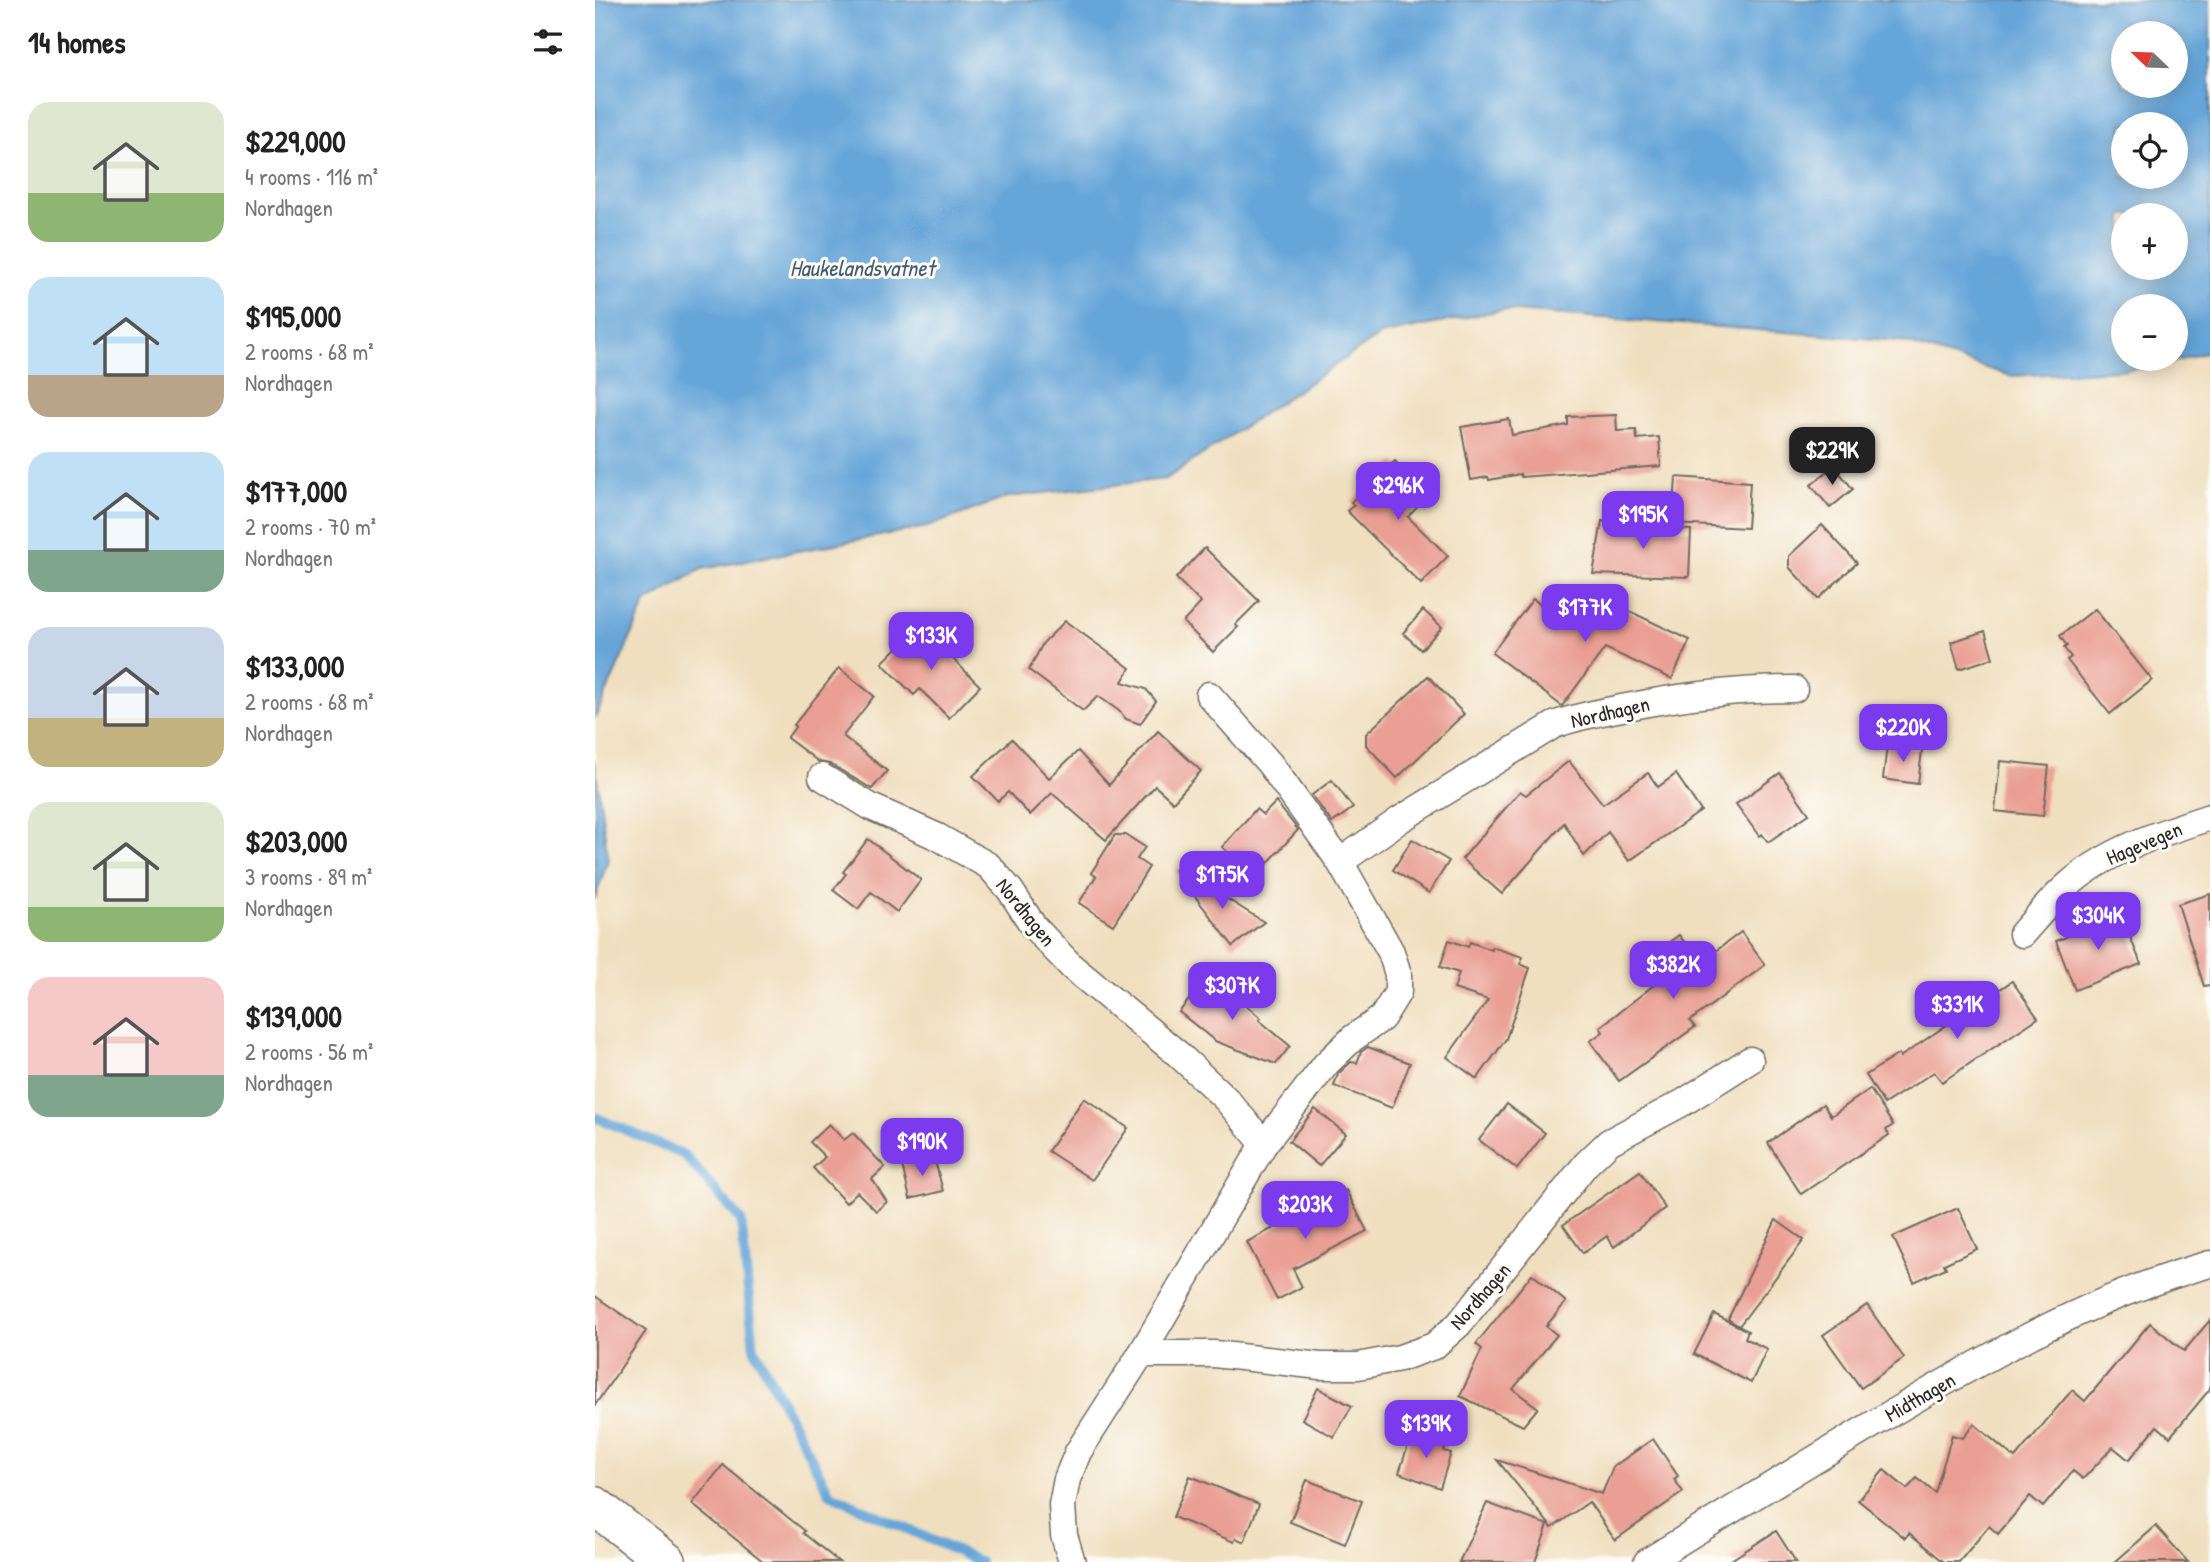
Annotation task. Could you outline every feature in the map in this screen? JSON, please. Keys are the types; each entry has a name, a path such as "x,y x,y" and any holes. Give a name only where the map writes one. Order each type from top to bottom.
{"main road":[{"path":"595,1506 667,1562"}],"street":[{"name":"Nordhagen","path":"1340,862 1411,812 1554,725 1576,717 1673,698 1747,689 1794,689"},
{"path":"1072,1562 1064,1535 1063,1515 1067,1479 1078,1452 1141,1354 1264,1144 1326,1064 1353,1038 1382,1018 1398,992 1398,974 1391,952 1340,862 1270,764 1209,695"},
{"name":"Nordhagen","path":"822,777 871,807 939,837 989,866 1010,890 1034,927 1072,967 1178,1054 1216,1090 1264,1144"},
{"name":"Hagevegen","path":"2022,933 2066,886 2099,862 2164,832 2210,817"},
{"name":"Nordhagen","path":"1141,1354 1214,1353 1320,1366 1358,1366 1400,1359 1434,1346 1459,1324 1586,1164 1609,1142 1684,1102 1750,1060"},
{"name":"Midthagen","path":"1647,1562 1786,1476 1997,1353 2065,1319 2142,1287 2210,1264"}],"water":[{"name":"Haukelandsvatnet","path":"595,0 2210,0 2210,351 2188,358 2188,294 2111,294 2111,370 2011,376 1900,341 1502,310 1380,335 1166,479 1008,497 927,527 702,569 646,603 595,718"},
{"path":"595,763 608,859 595,899"}],"building":[{"path":"1616,415 1617,431 1636,430 1637,439 1659,437 1661,466 1521,477 1520,474 1489,480 1488,477 1471,480 1461,427 1509,419 1512,435 1568,425 1568,417"},
{"path":"1395,461 1427,497 1408,517 1448,556 1421,584 1347,511 1354,505 1351,502"},
{"path":"1834,466 1853,489 1830,508 1811,485"},
{"path":"1676,477 1750,482 1747,528 1673,524"},
{"path":"1602,521 1646,528 1691,530 1689,577 1593,574"},
{"path":"1822,525 1857,563 1818,599 1789,567 1789,556"},
{"path":"1205,548 1259,601 1213,652 1183,622 1201,603 1176,578"},
{"path":"1585,590 1690,640 1672,679 1605,648 1562,706 1492,653 1533,599 1568,625"},
{"path":"2095,609 2152,680 2110,714 2067,660 2071,657 2060,636"},
{"path":"1423,610 1442,627 1421,650 1403,633"},
{"path":"1065,621 1130,668 1122,682 1146,689 1156,701 1140,724 1126,719 1098,696 1083,711 1029,670 1043,643"},
{"path":"915,630 920,634 924,630 950,653 980,686 949,718 920,689 914,695 882,663"},
{"path":"1985,631 1993,658 1959,669 1951,642"},
{"path":"839,668 874,696 843,736 887,771 872,789 830,764 819,762 787,738 796,726 794,725"},
{"path":"1428,676 1464,714 1397,778 1366,745 1366,734"},
{"path":"1158,731 1201,771 1173,802 1155,786 1106,840 1052,793 1030,815 1008,792 998,801 973,776 1012,739 1049,778 1078,751 1109,785"},
{"path":"1887,745 1922,750 1918,784 1883,779"},
{"path":"1569,761 1603,804 1648,773 1658,787 1676,774 1701,811 1629,861 1608,832 1584,856 1564,823 1502,894 1462,859 1520,791 1526,795"},
{"path":"2000,761 2049,766 2043,816 1995,811"},
{"path":"1780,773 1809,814 1768,842 1762,834 1759,836 1736,804"},
{"path":"1332,780 1353,808 1332,823 1312,795"},
{"path":"1276,802 1298,830 1255,877 1222,847 1256,809 1263,815"},
{"path":"1115,835 1126,835 1145,847 1137,859 1149,867 1113,925 1079,903 1096,876 1091,873"},
{"path":"868,839 921,880 897,912 871,892 858,909 833,890"},
{"path":"1412,839 1449,861 1429,893 1393,870"},
{"path":"1178,868 1264,922 1233,946 1175,870"},
{"path":"2210,894 2210,985 2204,986 2178,904"},
{"path":"2121,914 2141,964 2075,990 2056,941"},
{"path":"1741,932 1765,965 1690,1021 1695,1027 1619,1081 1590,1041 1603,1032 1600,1027 1659,981 1644,961 1679,935 1700,963"},
{"path":"1449,940 1468,947 1470,942 1492,950 1492,947 1523,957 1520,964 1530,968 1506,1039 1477,1079 1447,1057 1488,1000 1454,989 1459,973 1440,967"},
{"path":"1209,975 1290,1046 1276,1064 1215,1041 1179,1012"},
{"path":"2012,981 2038,1018 1942,1082 1934,1072 1884,1104 1866,1075 1899,1054 1900,1057 1954,1020 1949,1013 1985,988 1990,996"},
{"path":"1368,1047 1410,1063 1392,1108 1334,1086 1338,1074 1351,1062 1357,1063 1361,1052"},
{"path":"1870,1089 1893,1125 1886,1130 1889,1135 1801,1194 1768,1143 1823,1104 1831,1116"},
{"path":"1084,1098 1128,1128 1092,1180 1048,1151"},
{"path":"1507,1104 1545,1133 1517,1169 1479,1140"},
{"path":"1315,1109 1346,1134 1319,1166 1289,1141"},
{"path":"829,1124 844,1140 853,1133 885,1167 872,1179 887,1202 876,1211 857,1192 846,1203 813,1168 825,1157 810,1142"},
{"path":"934,1157 943,1191 910,1199 902,1165"},
{"path":"1640,1171 1665,1208 1614,1247 1607,1236 1583,1253 1563,1225"},
{"path":"1346,1190 1367,1231 1293,1269 1302,1287 1277,1300 1247,1242"},
{"path":"1958,1208 1977,1249 1944,1264 1946,1268 1914,1282 1893,1237"},
{"path":"1776,1220 1804,1240 1739,1326 1728,1319"},
{"path":"1532,1274 1566,1302 1546,1326 1557,1335 1513,1389 1538,1408 1523,1426 1460,1396 1482,1349 1476,1344"},
{"path":"595,1296 646,1331 595,1405"},
{"path":"1867,1305 1904,1358 1861,1388 1823,1335"},
{"path":"1714,1314 1748,1331 1745,1338 1767,1349 1751,1383 1694,1354"},
{"path":"2210,1320 2210,1389 2170,1437 2157,1426 2129,1460 2113,1447 2083,1479 2073,1471 2043,1507 2030,1496 1998,1534 1989,1526 1959,1562 1944,1562 1909,1533 1905,1538 1858,1500 1884,1470 1907,1489 1917,1478 1935,1493 1952,1435 1963,1438 1974,1424 2015,1458 2072,1390 2085,1401 2150,1323 2184,1351"},
{"path":"1318,1388 1352,1406 1334,1437 1302,1419"},
{"path":"1412,1433 1446,1443 1444,1451 1451,1453 1440,1488 1399,1473"},
{"path":"1653,1439 1678,1476 1674,1479 1683,1492 1615,1540 1589,1502 1552,1528 1497,1460 1602,1494 1613,1467"},
{"path":"723,1465 839,1562 764,1562 692,1504"},
{"path":"1190,1476 1259,1504 1244,1542 1236,1538 1234,1542 1173,1517"},
{"path":"1307,1480 1362,1501 1345,1544 1290,1522"},
{"path":"1487,1503 1548,1525 1535,1562 1459,1562"},
{"path":"2156,1526 2188,1562 2115,1562"},
{"path":"1776,1531 1796,1562 1728,1562"}],"waterway":[{"path":"595,1117 684,1155 741,1220 754,1348 830,1494 980,1562"}]}
